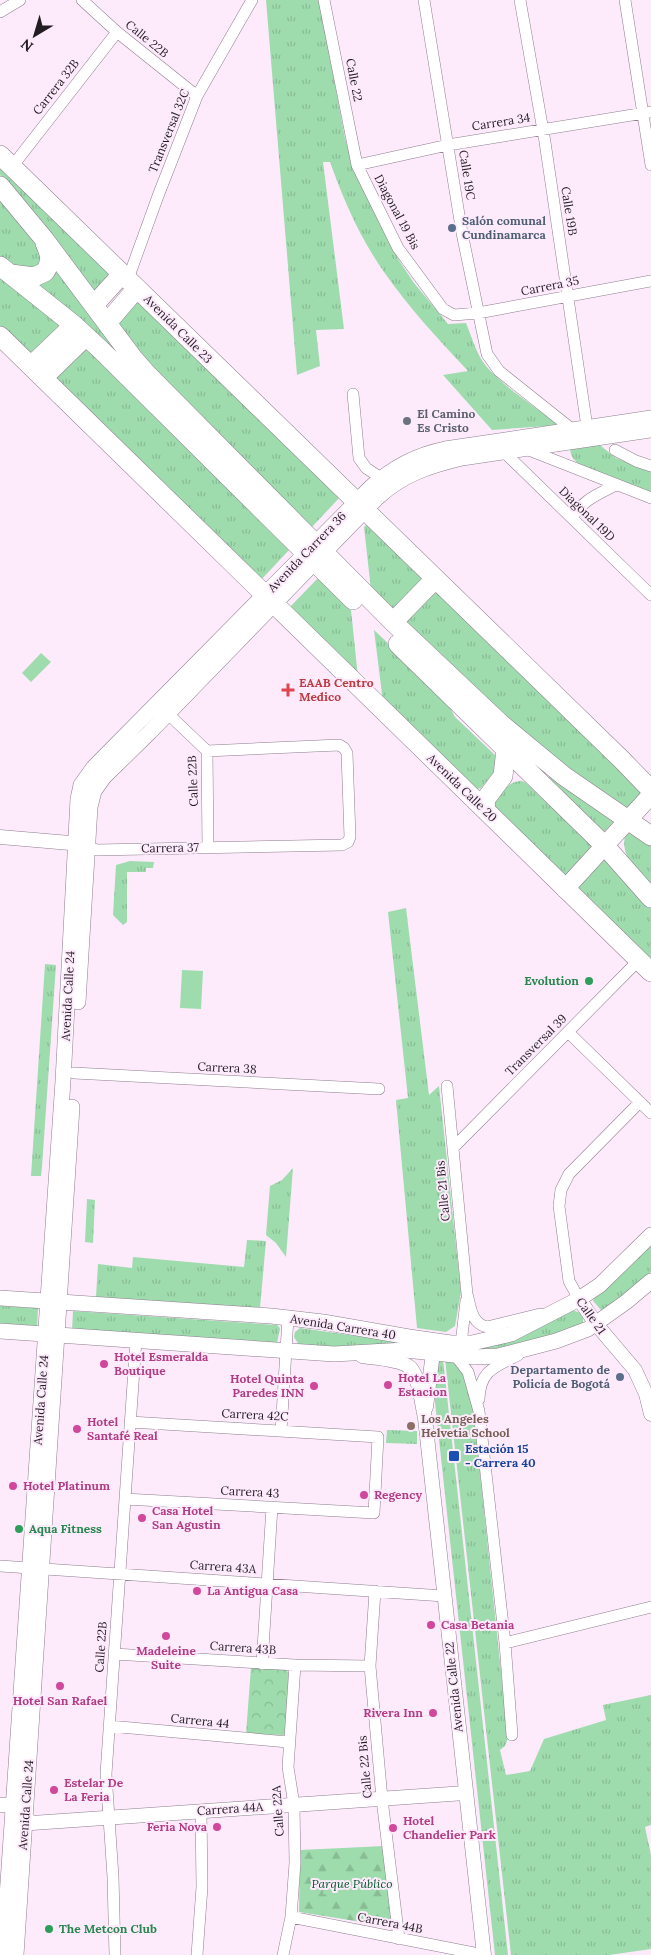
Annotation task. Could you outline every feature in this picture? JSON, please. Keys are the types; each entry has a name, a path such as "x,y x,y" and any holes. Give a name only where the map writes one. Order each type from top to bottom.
{"highway":[{"name":"Avenida Calle 23","path":"9,157 129,280 360,506"},
{"path":"0,186 44,239 133,358 162,391 315,553 506,749 605,846 651,898"},
{"path":"6,270 34,277 45,272 50,262 50,257 44,239"},
{"path":"6,270 80,331 315,553 393,622 501,724 539,756 651,836"},
{"path":"94,305 129,280"},
{"path":"106,322 129,280"},
{"path":"37,372 80,331"},
{"path":"0,336 270,599"},
{"path":"360,506 651,790"},
{"path":"393,622 435,579"},
{"name":"Avenida Calle 20","path":"270,599 645,966"},
{"path":"486,811 485,800 502,778 504,772 506,749"}],"main road":[{"name":"Avenida Carrera 36","path":"360,506 419,470 462,458 526,449 651,418"},
{"name":"Avenida Carrera 36","path":"82,846 91,799 97,785 163,709 360,506 381,478 403,463 430,452 575,436 651,430"},
{"path":"565,889 651,795"},
{"name":"Avenida Calle 24","path":"53,1301 74,1073 82,846"},
{"name":"Avenida Calle 24","path":"3,1955 13,1811 36,1568 53,1301 63,1080 82,846"},
{"name":"Avenida Carrera 40","path":"0,1331 286,1351 347,1354 405,1350 433,1353 458,1349 510,1334 575,1302 607,1278 651,1235"},
{"name":"Avenida Carrera 40","path":"0,1298 288,1318 409,1337 458,1349 498,1356 566,1338 596,1324 651,1281"},
{"name":"Avenida Calle 24","path":"13,1811 16,1955"}],"street":[{"path":"0,12 20,0"},
{"name":"Calle 22B","path":"82,0 117,32 197,96"},
{"name":"Transversal 32C","path":"129,280 158,196 197,96 252,0"},
{"name":"Calle 22","path":"324,0 357,165"},
{"name":"Calle 19C","path":"424,0 462,233 487,354 499,371 575,436"},
{"name":"Calle 19B","path":"520,0 543,130 568,296 575,436 565,454 570,467"},
{"path":"625,0 647,113 651,165"},
{"name":"Carrera 32B","path":"9,157 117,32"},
{"name":"Carrera 34","path":"357,165 448,145 647,113"},
{"name":"Diagonal 19 Bis","path":"357,165 398,248 443,310 454,315"},
{"name":"Carrera 35","path":"454,315 478,313 651,282"},
{"path":"353,394 359,458 366,468 381,478"},
{"path":"526,449 651,498"},
{"path":"615,450 636,462 651,466"},
{"name":"Diagonal 19D","path":"504,452 651,595"},
{"path":"572,518 577,508 586,500 616,485"},
{"name":"Calle 22B","path":"163,709 207,751 208,848"},
{"name":"Carrera 37","path":"0,837 82,846 97,850 342,845 349,840 347,753 344,748 339,745 207,751"},
{"name":"Transversal 39","path":"453,1148 568,1032 645,966"},
{"path":"568,1032 651,1113"},
{"name":"Carrera 38","path":"74,1073 379,1089"},
{"name":"Calle 21 Bis","path":"447,1086 467,1294 475,1321 487,1327 530,1317 575,1302"},
{"name":"Calle 21","path":"640,1102 569,1174 562,1190 559,1206 569,1282 575,1302 647,1382 651,1414"},
{"name":"Calle 21 Bis","path":"458,1349 467,1294"},
{"path":"281,1431 288,1318"},
{"name":"Calle 22B","path":"115,1955 113,1877 106,1774 136,1340"},
{"path":"458,1349 468,1372 479,1411"},
{"path":"512,1735 505,1643 479,1411 480,1387 484,1377 495,1368 527,1349"},
{"name":"Avenida Calle 22","path":"425,1418 433,1353"},
{"name":"Avenida Calle 22","path":"347,1354 400,1362 410,1367 415,1376 425,1418 484,1955"},
{"name":"Carrera 42C","path":"130,1422 378,1436 374,1514"},
{"name":"Carrera 43","path":"125,1499 374,1514"},
{"path":"262,1664 272,1508"},
{"name":"Carrera 43A","path":"0,1566 444,1596"},
{"name":"Calle 22 Bis","path":"375,1591 370,1666 382,1799 399,1939"},
{"path":"505,1643 651,1607"},
{"name":"Carrera 43B","path":"114,1654 262,1664 370,1666"},
{"name":"Calle 22A","path":"284,1955 291,1917 295,1863 294,1805 288,1767 288,1742 295,1665"},
{"name":"Carrera 44","path":"109,1726 288,1742"},
{"name":"Carrera 44A","path":"13,1811 32,1823 465,1793"},
{"path":"197,1955 202,1887 201,1811"},
{"name":"Carrera 44B","path":"291,1917 484,1955"}],"green space":[{"path":"266,0 319,0 345,138 353,166 398,259 414,283 448,324 466,323 474,345 493,374 560,425 492,430 443,375 468,371 414,311 375,259 353,219 330,162 323,162 344,329 316,330 320,366 297,375"},
{"path":"0,165 112,273 95,291 0,175"},
{"path":"0,201 42,251 42,269 18,268 0,256"},
{"path":"54,267 154,390 34,284"},
{"path":"0,275 65,325 30,358 0,328"},
{"path":"136,295 342,495 310,529 153,372 118,325 118,319"},
{"path":"87,348 290,549 259,582 54,380"},
{"path":"596,442 616,458 651,472 651,493 582,466 573,458 570,447"},
{"path":"369,522 425,577 391,610 371,590 364,527"},
{"path":"318,578 351,610 358,677 289,608"},
{"path":"435,587 646,790 627,810 547,754 402,622"},
{"path":"374,630 443,695 455,717 496,756 497,768 481,788 474,790 383,702"},
{"path":"41,653 51,662 31,682 22,673"},
{"path":"552,774 615,820 603,833 547,779"},
{"path":"522,781 551,807 562,813 595,847 565,879 493,811 492,803 502,792 509,785"},
{"path":"628,827 651,846 651,886 629,860 626,853 624,845"},
{"path":"606,857 651,908 651,965 575,890"},
{"path":"130,861 154,862 153,868 146,868 146,872 127,872 127,922 123,925 113,915 116,865"},
{"path":"406,908 429,1095 439,1086 461,1292 455,1326 446,1332 417,1328 396,1100 408,1098 388,912"},
{"path":"45,964 56,965 41,1176 31,1176"},
{"path":"182,970 203,971 201,1009 180,1008"},
{"path":"293,1168 286,1257 276,1243 266,1235 270,1186 282,1180"},
{"path":"87,1199 95,1200 93,1243 85,1242"},
{"path":"247,1240 266,1241 260,1308 96,1297 98,1264 132,1268 133,1257 244,1267"},
{"path":"651,1243 651,1272 628,1293 602,1311 593,1301 594,1298"},
{"path":"0,1306 38,1308 37,1329 0,1327"},
{"path":"573,1310 580,1313 583,1318 583,1324 527,1344 513,1347 484,1350 470,1348"},
{"path":"73,1311 277,1325 280,1328 277,1343 72,1331"},
{"path":"300,1328 399,1342 398,1345 321,1347 299,1345 294,1337 295,1332"},
{"path":"438,1359 443,1359 508,1955 495,1955 433,1384"},
{"path":"445,1359 462,1364 473,1406 508,1738 505,1746 500,1750 506,1775 530,1771 544,1739 606,1720 603,1705 651,1695 651,1825 645,1827 651,1855 651,1949 609,1955 511,1955"},
{"path":"387,1430 417,1431 417,1444 386,1443"},
{"path":"251,1667 285,1669 289,1673 286,1735 246,1734"},
{"name":"Parque Público","path":"385,1846 393,1927 299,1912 300,1850"},
{"path":"326,1869 368,1875 364,1900 323,1894"}],"place":[{"name":"Salón comunal Cundinamarca","path":"452,228"},
{"name":"El Camino Es Cristo","path":"407,421"},
{"name":"EAAB Centro Medico","path":"288,690"},
{"name":"Evolution","path":"589,981"},
{"name":"Hotel Esmeralda Boutique","path":"104,1364"},
{"name":"Departamento de Policía de Bogotá","path":"620,1377"},
{"name":"Hotel La Estacion","path":"388,1385"},
{"name":"Hotel Quinta Paredes INN","path":"314,1386"},
{"name":"Los Angeles Helvetia School","path":"411,1426"},
{"name":"Hotel Santafé Real","path":"77,1429"},
{"name":"Estación 15 - Carrera 40","path":"454,1456"},
{"name":"Hotel Platinum","path":"13,1486"},
{"name":"Regency","path":"364,1495"},
{"name":"Casa Hotel San Agustin","path":"142,1518"},
{"name":"Aqua Fitness","path":"19,1529"},
{"name":"La Antigua Casa","path":"197,1591"},
{"name":"Casa Betania","path":"431,1625"},
{"name":"Madeleine Suite","path":"166,1636"},
{"name":"Hotel San Rafael","path":"60,1686"},
{"name":"Rivera Inn","path":"433,1713"},
{"name":"Estelar De La Feria","path":"54,1790"},
{"name":"Feria Nova","path":"217,1827"},
{"name":"Hotel Chandelier Park","path":"393,1828"},
{"name":"The Metcon Club","path":"49,1929"}]}
